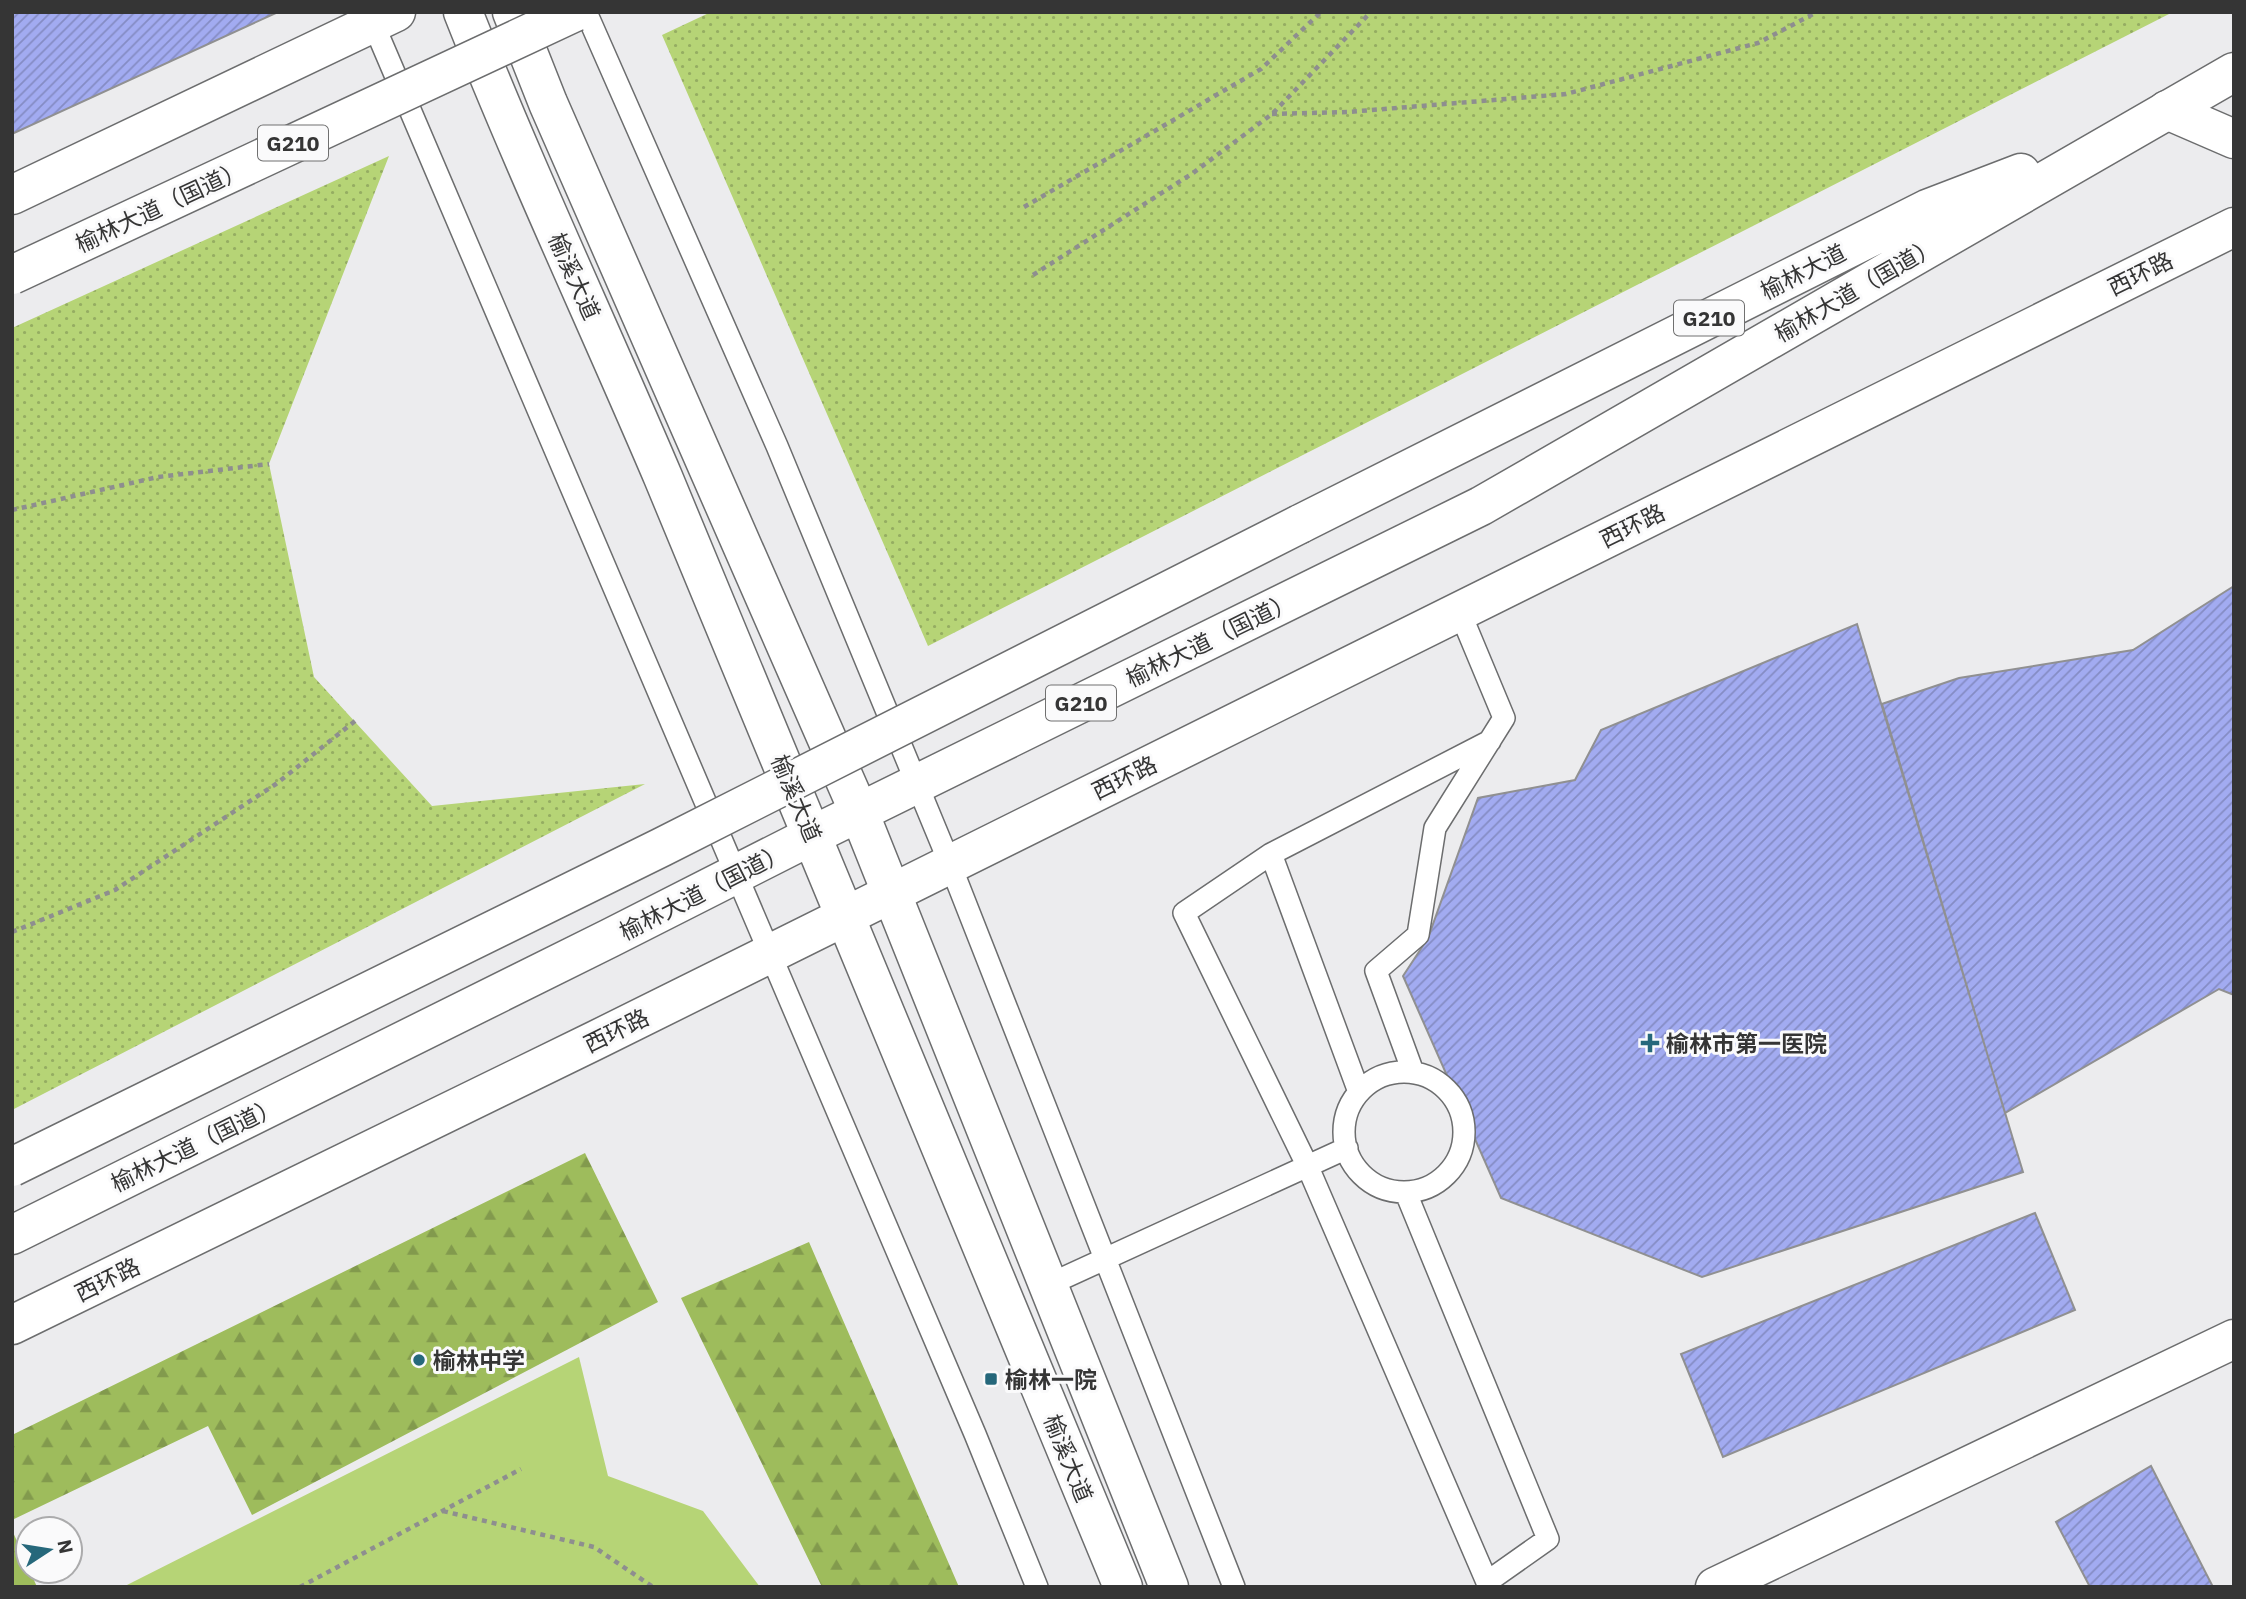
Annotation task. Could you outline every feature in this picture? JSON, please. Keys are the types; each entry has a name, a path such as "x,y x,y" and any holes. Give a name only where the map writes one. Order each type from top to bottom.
{"main road":[{"name":"榆溪大道","path":"463,12 506,121 636,415 813,835 1123,1587"},
{"name":"榆溪大道","path":"512,12 548,103 859,813 1169,1587"},
{"name":"榆林大道（国道）","path":"12,275 575,12"},
{"path":"12,195 385,18"},
{"name":"榆林大道（国道）","path":"12,1235 813,835 1481,506 2234,72"},
{"path":"2167,110 2234,139"},
{"name":"榆林大道","path":"12,1167 662,847 1927,209 2128,133"},
{"name":"西环路","path":"12,1325 846,916 2234,227"},
{"path":"1715,1587 2234,1339"}],"lane":[{"path":"586,12 777,446 950,864 1234,1587"},
{"path":"385,18 736,874 975,1434 1037,1587"},
{"path":"1413,1072 1376,971 1418,935 1435,828 1504,718 1459,610"},
{"path":"1406,1193 1548,1539 1487,1581 1307,1165 1184,913 1271,854 1490,741"},
{"path":"1271,854 1359,1093"},
{"path":"1413,1072 1431,1078 1447,1090 1459,1106 1464,1125 1463,1145 1456,1163 1443,1179 1426,1188 1406,1193 1387,1190 1369,1181 1355,1166 1347,1149 1344,1129 1349,1109 1359,1093 1374,1080 1392,1073 1413,1072"},
{"path":"1048,1285 1347,1149"}],"path":[{"path":"1024,207 1261,69 1321,12"},
{"path":"1033,275 1193,173 1272,114 1371,12"},
{"path":"1272,114 1348,112 1566,94 1758,43 1817,12"},
{"path":"12,510 158,478 269,464"},
{"path":"12,932 115,890 276,784 355,721"},
{"path":"300,1587 522,1469"},
{"path":"443,1511 594,1547 653,1587"}],"green space":[{"path":"711,12 2173,12 928,646 662,35"},
{"path":"389,156 269,464 314,677 432,806 645,784 12,1110 12,328"},
{"path":"585,1153 658,1302 252,1515 208,1426 22,1515 14,1515 12,1520 12,1435"},
{"path":"809,1242 959,1587 822,1587 681,1298"},
{"path":"579,1357 608,1476 703,1511 760,1587 123,1587"},
{"path":"12,1530 14,1585 37,1587 12,1587"}],"building":[{"path":"12,12 278,12 12,134"},
{"path":"2234,586 2234,995 2219,989 2005,1113 1882,704 1959,678 2133,650"},
{"path":"1857,624 2023,1172 1702,1277 1501,1198 1403,976 1428,938 1478,798 1575,780 1601,730"},
{"path":"2035,1213 2075,1310 1723,1457 1681,1354"},
{"path":"2151,1466 2213,1587 2090,1587 2056,1522"}],"place":[{"name":"榆林市第一医院","path":"1650,1043"},
{"name":"榆林中学","path":"419,1360"},
{"name":"榆林一院","path":"991,1379"}]}
